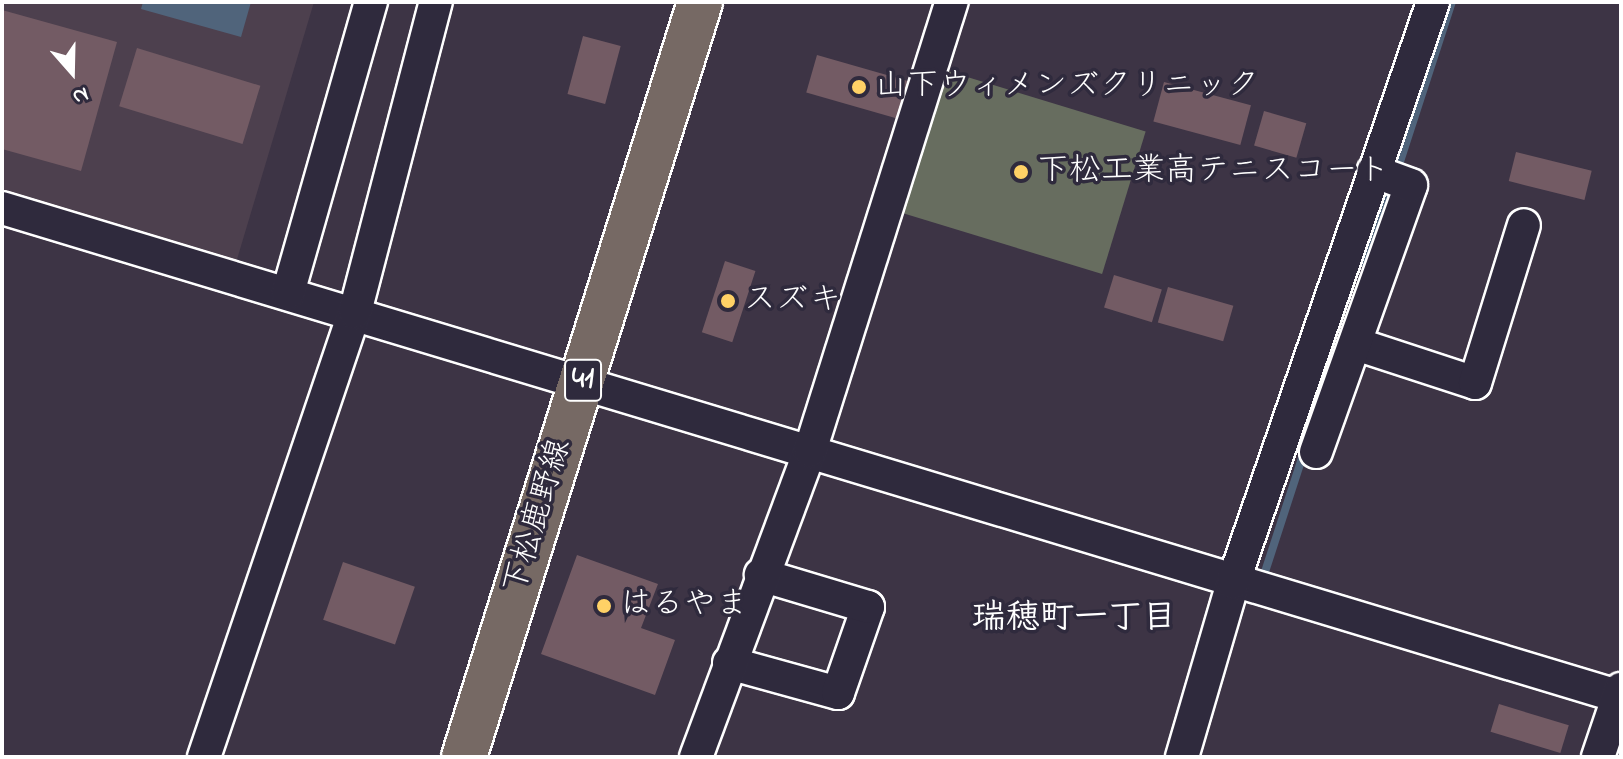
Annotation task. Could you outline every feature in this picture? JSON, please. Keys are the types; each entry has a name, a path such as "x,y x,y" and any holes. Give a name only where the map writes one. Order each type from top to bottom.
{"main road":[{"name":"下松鹿野線","path":"464,757 700,2"}],"street":[{"path":"288,293 371,2"},
{"path":"204,757 355,312 436,2"},
{"path":"696,757 761,575 810,451 952,2"},
{"path":"1182,757 1233,583 1433,2"},
{"path":"1316,452 1411,185 1373,171"},
{"path":"2,208 583,378 1233,583 1620,694 1598,757"},
{"path":"1356,344 1475,383 1524,225"},
{"path":"729,663 838,693 868,607 761,575"}],"shaded area":[{"path":"2,2 314,2 235,266 2,197"}],"green space":[{"name":"下松工業高テニスコート","path":"941,69 1146,132 1102,274 897,211"}],"water":[{"path":"143,2 251,2 241,37 141,9"}],"building":[{"path":"2,10 117,42 81,171 2,149"},
{"path":"583,36 621,46 605,104 567,94"},
{"path":"137,48 260,86 243,144 119,106"},
{"name":"山下ウィメンズクリニック","path":"817,55 911,82 900,120 806,92"},
{"path":"1164,82 1251,105 1240,145 1153,122"},
{"path":"1264,111 1306,123 1296,158 1254,146"},
{"path":"1516,152 1592,171 1584,200 1509,181"},
{"name":"スズキ","path":"725,261 755,271 732,342 702,332"},
{"path":"1114,275 1162,290 1152,322 1104,308"},
{"path":"1168,287 1233,306 1223,341 1158,323"},
{"name":"はるやま","path":"577,555 658,584 641,628 675,640 655,695 541,654"},
{"path":"343,562 415,587 395,644 323,620"},
{"path":"1499,704 1569,725 1560,753 1491,732"}],"waterway":[{"path":"1396,174 1452,2"},
{"path":"1366,265 1391,187"},
{"path":"1263,578 1305,449"}],"place":[{"name":"山下ウィメンズクリニック","path":"859,87"},
{"name":"下松工業高テニスコート","path":"1021,172"},
{"name":"スズキ","path":"728,301"},
{"name":"はるやま","path":"604,606"}],"district":[{"name":"瑞穂町一丁目","path":"1074,620"}]}
